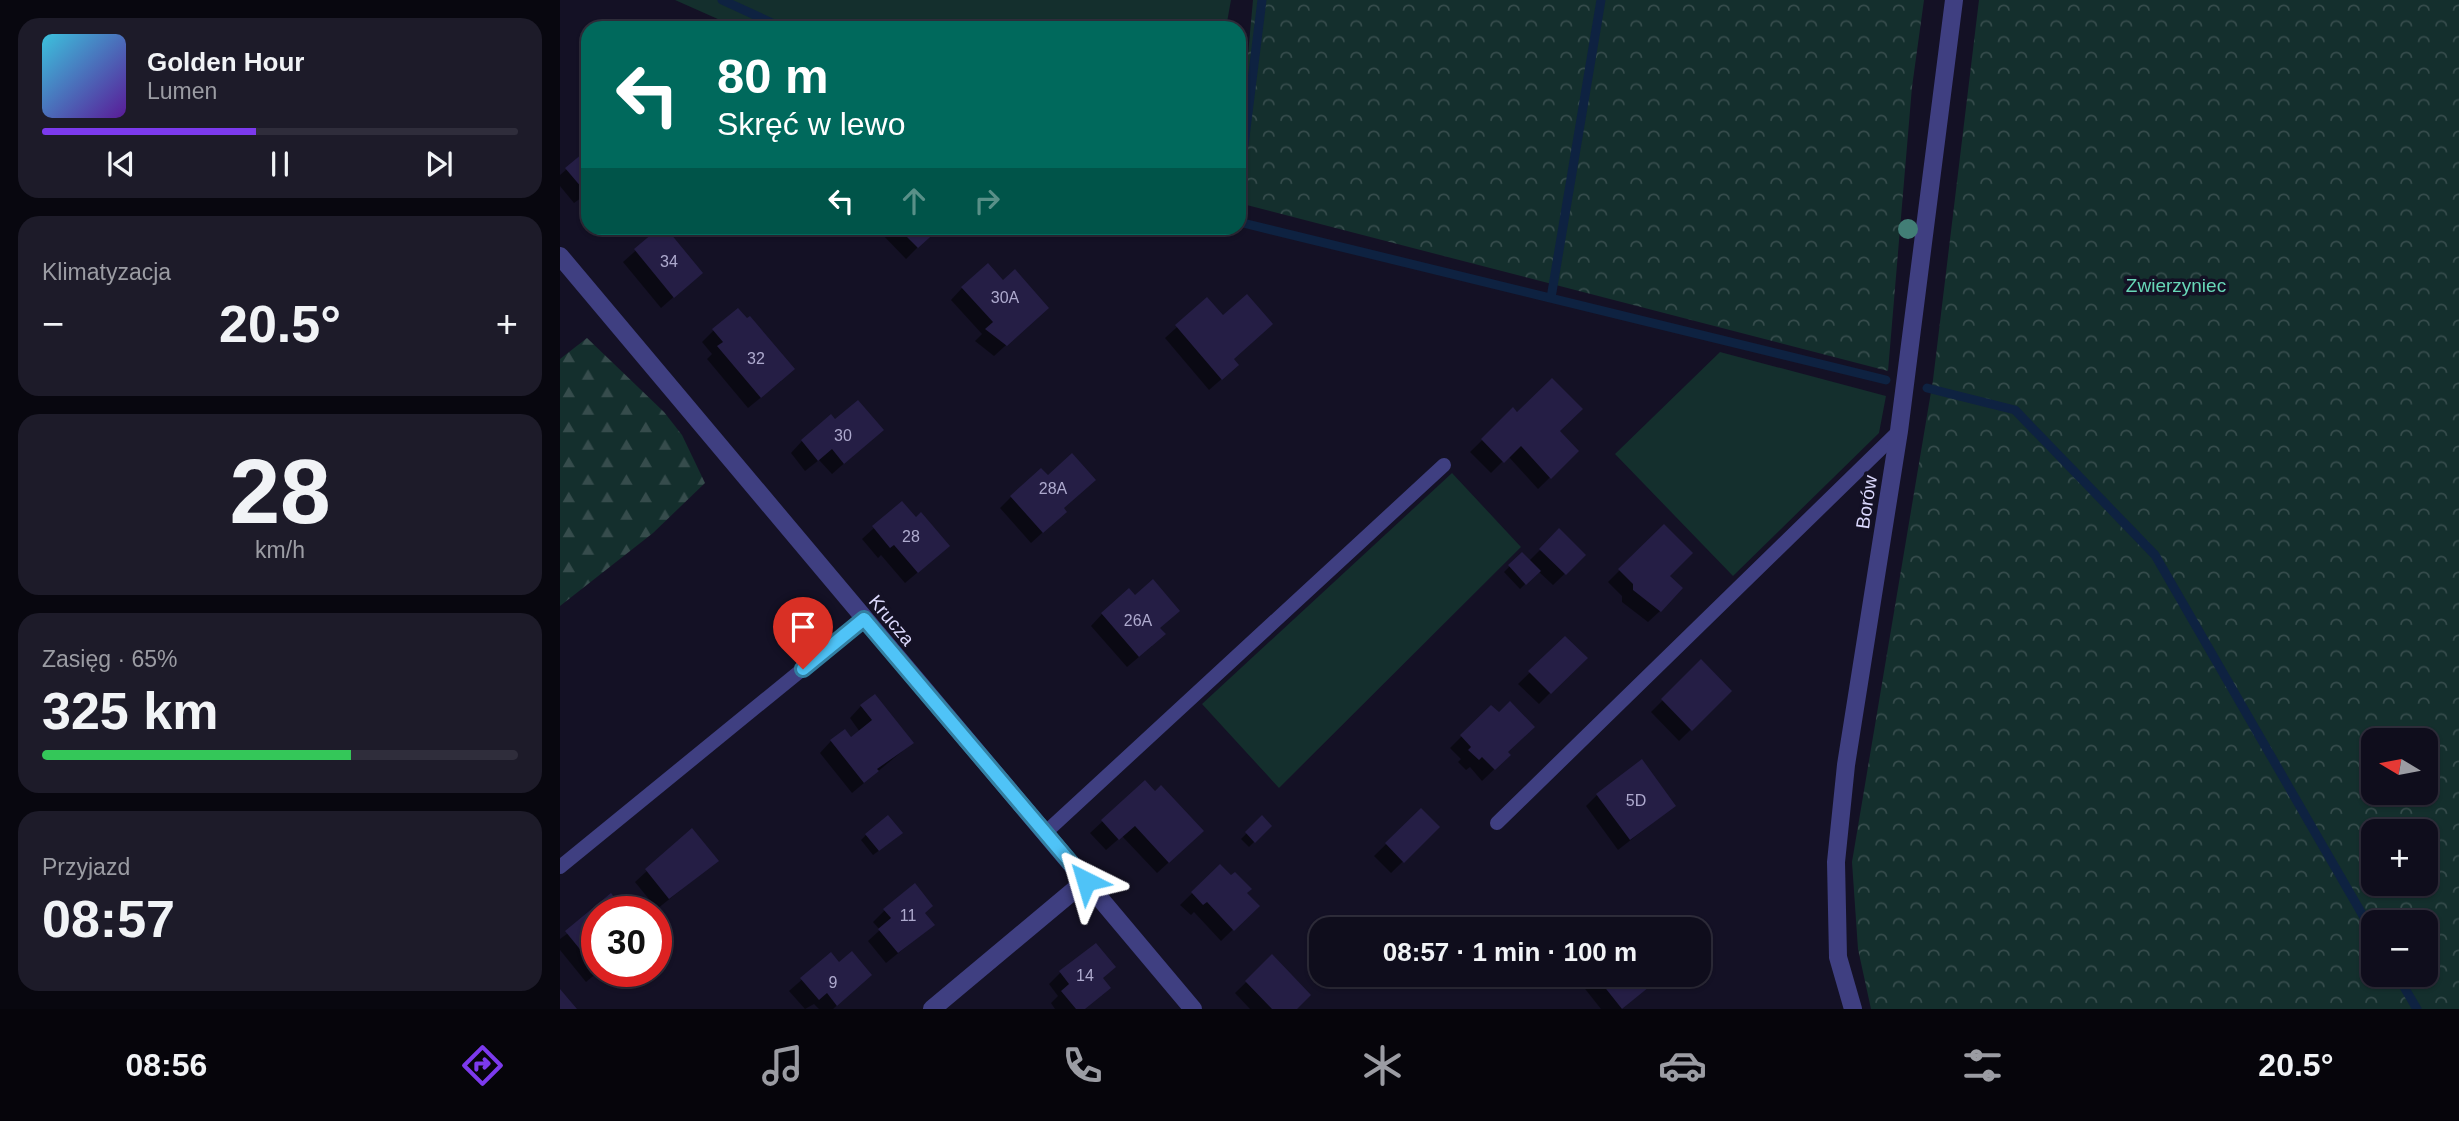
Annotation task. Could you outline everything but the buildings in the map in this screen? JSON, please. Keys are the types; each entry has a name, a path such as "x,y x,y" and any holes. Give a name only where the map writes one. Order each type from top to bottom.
{"street":[{"name":"Borów","path":"1853,1009 1838,957 1836,862 1846,765 1899,431 1954,0"},
{"name":"Krucza","path":"560,256 1193,1009"},
{"path":"932,1009 1086,881"}],"lane":[{"path":"1497,823 1899,431"},
{"path":"1045,833 1444,465"},
{"path":"560,867 864,619"}],"green space":[{"path":"675,0 1231,0 1227,21 722,21"},
{"path":"1253,0 1924,0 1912,87 1888,371 1246,205 1246,77"},
{"name":"Zwierzyniec","path":"1979,0 2459,0 2459,1009 1871,1009 1858,949 1852,862 1933,380"},
{"path":"587,338 664,412 682,435 705,483 653,533 560,606 560,359"},
{"path":"1720,352 1886,396 1879,433 1733,576 1615,454"},
{"path":"1452,473 1521,547 1279,788 1202,704"}],"waterway":[{"path":"722,0 768,21"},
{"path":"1246,129 1262,0"},
{"path":"1551,298 1601,0"},
{"path":"1246,224 1886,380"},
{"path":"1927,388 2015,410 2155,555 2361,912"},
{"path":"2404,987 2417,1009"}],"route":[{"path":"803,669 864,619 1086,881"}]}
